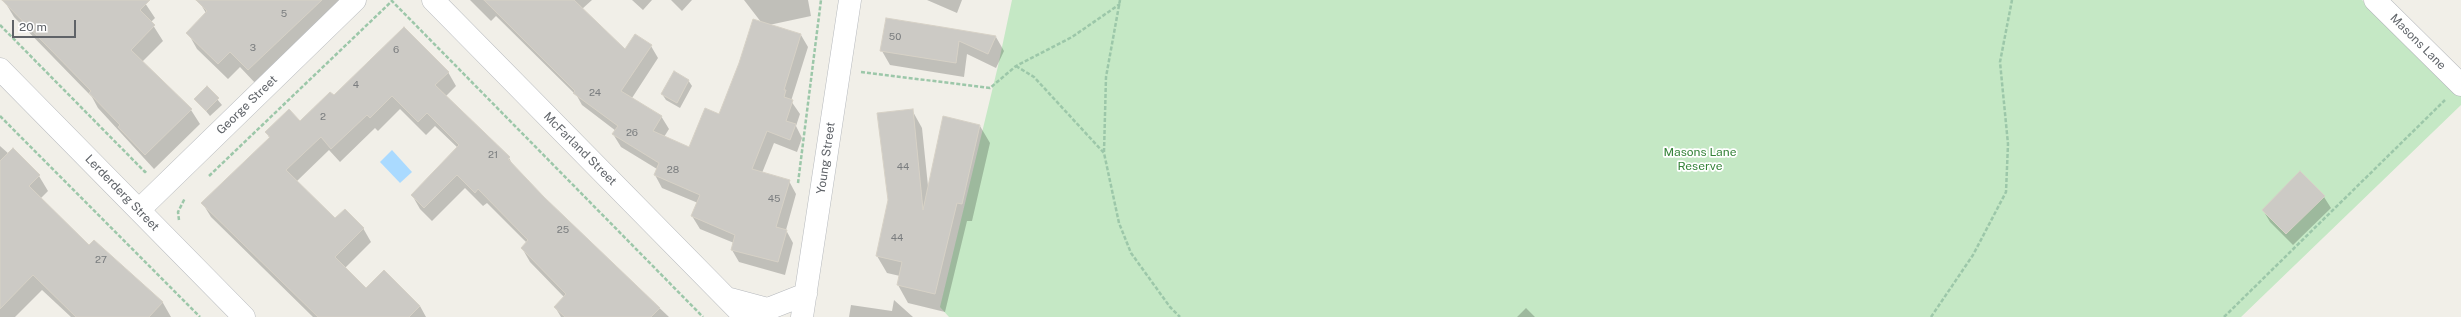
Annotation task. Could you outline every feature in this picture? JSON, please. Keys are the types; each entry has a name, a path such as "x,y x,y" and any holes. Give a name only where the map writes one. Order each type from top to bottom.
{"street":[{"name":"George Street","path":"139,210 355,0"},
{"name":"McFarland Street","path":"433,0 745,317"},
{"name":"Young Street","path":"802,317 838,70 850,0"},
{"name":"Masons Lane","path":"2375,0 2456,90"},
{"name":"Lerderderg Street","path":"0,69 244,317"},
{"path":"726,298 768,309 806,294"}],"path":[{"path":"205,178 392,0 703,317"},
{"path":"798,186 821,0"},
{"path":"1120,0 1106,77 1104,153 1119,223 1131,253 1170,307 1180,317"},
{"path":"1931,317 1973,255 2006,192 2008,144 2000,62 2012,0"},
{"path":"838,70 990,88 1016,66 1072,38 1120,4"},
{"path":"0,25 145,172 151,166"},
{"path":"1016,66 1034,77 1104,153"},
{"path":"2224,317 2456,90"},
{"path":"0,116 200,317"},
{"path":"180,224 178,212 183,200 188,195"}],"green space":[{"name":"Masons Lane Reserve","path":"1012,0 2362,0 2461,96 2461,105 2241,317 949,317 940,307 998,66"}],"water":[{"path":"392,150 412,172 400,183 380,162"}],"building":[{"path":"2,0 150,0 140,10 155,25 131,50 192,109 145,155 118,127 120,125 89,93 91,91"},
{"path":"196,0 322,0 248,70 230,52 218,64 186,33 207,11"},
{"path":"484,0 574,0 625,49 635,34 652,45 621,91 662,116 653,131 689,147 705,108 719,114 739,63 753,19 801,34 784,90 786,90 784,97 793,100 786,121 796,124 790,140 767,131 752,169 790,180 776,227 787,230 778,262 731,250 735,235 691,216 700,195 654,175 659,163 612,134 618,126 573,93 575,91"},
{"path":"886,18 996,36 988,54 959,41 956,63 880,51"},
{"path":"404,27 449,72 435,85 510,157 508,159 544,197 660,308 651,317 565,317 554,307 566,294 521,248 528,240 478,189 475,193 457,175 424,208 411,195 459,145 427,113 418,122 392,96 370,118 367,115 331,149 321,137 286,170 335,218 345,209 364,228 335,257 366,288 384,270 420,306 409,317 318,317 201,203 270,137 265,132 289,109 300,121 330,92 334,95"},
{"path":"674,71 689,80 677,103 661,94"},
{"path":"207,86 219,98 206,111 194,99"},
{"path":"913,109 923,210 943,116 980,125 962,204 957,203 935,294 897,285 902,262 876,256 888,200 877,113"},
{"path":"13,148 40,175 29,186 89,245 94,240 163,302 149,317 76,317 33,275 0,309 0,161"},
{"path":"2300,171 2325,196 2286,234 2262,210"}]}
